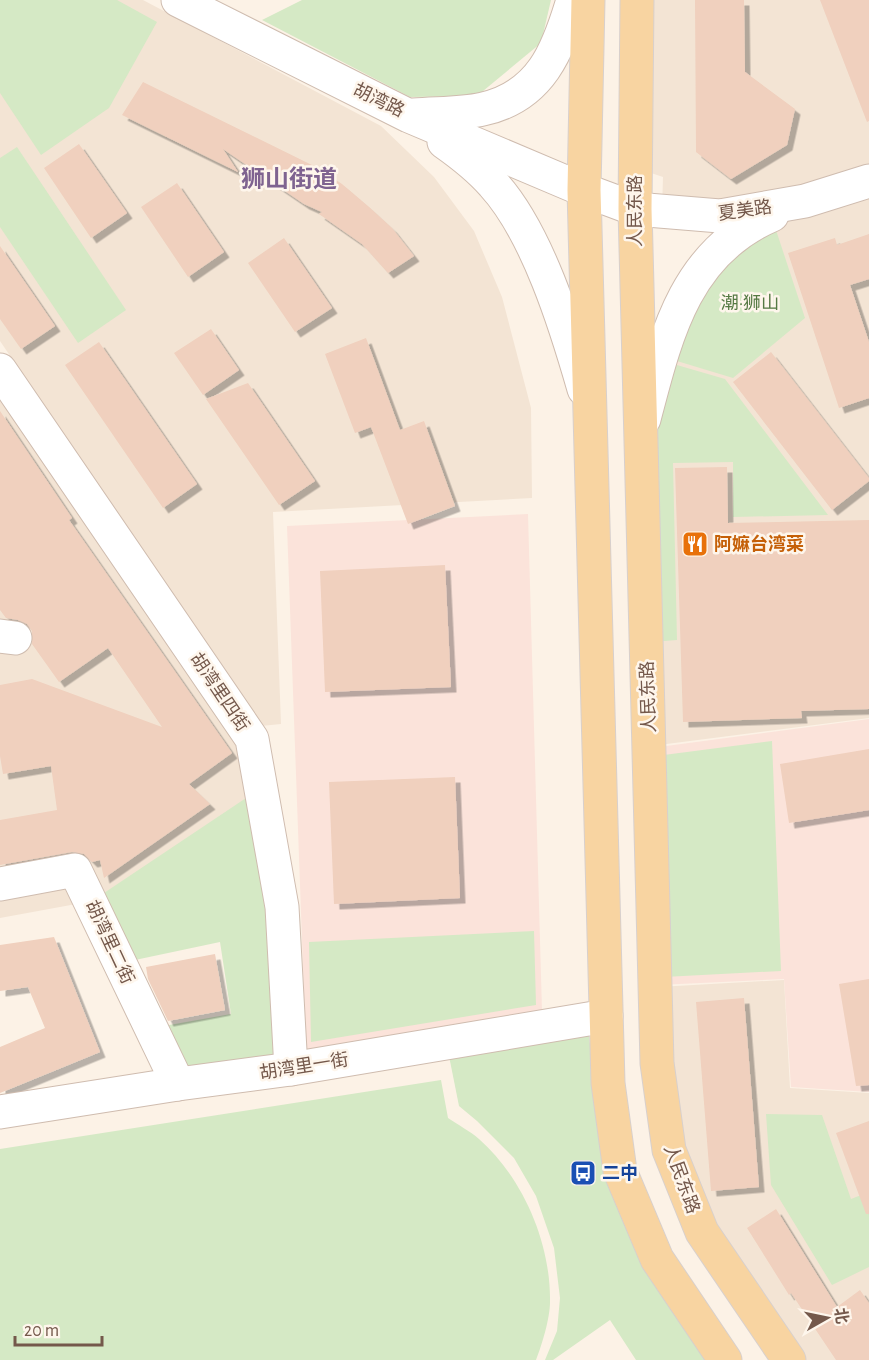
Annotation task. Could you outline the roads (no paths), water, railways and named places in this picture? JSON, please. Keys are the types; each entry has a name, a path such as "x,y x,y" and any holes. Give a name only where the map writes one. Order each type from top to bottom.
{"main road":[{"path":"588,0 584,190 608,1083 620,1171 657,1259 725,1360"},
{"name":"人民东路","path":"637,0 635,209 657,1063 669,1150 702,1232 789,1360"}],"street":[{"name":"胡湾路","path":"178,0 409,116 584,190"},
{"path":"409,116 481,109 498,105 515,97 529,87 543,71 557,48 573,0"},
{"path":"409,116 469,162 493,184 510,208 527,236 558,306 590,409"},
{"name":"夏美路","path":"584,190 635,209 720,216 804,201 869,181"},
{"path":"641,432 661,355 688,292 704,265 720,247 736,235 765,218 804,201"},
{"name":"胡湾里四街","path":"0,370 252,739 282,907 291,1069"},
{"name":"胡湾里二街","path":"0,884 75,870 178,1084"},
{"name":"胡湾里一街","path":"0,1112 291,1069 606,1016"}],"place":[{"name":"阿嫲台湾菜","path":"695,544"},
{"name":"二中","path":"583,1173"}],"district":[{"name":"狮山街道","path":"289,179"}],"park label":[{"name":"潮·狮山","path":"750,303"}]}
